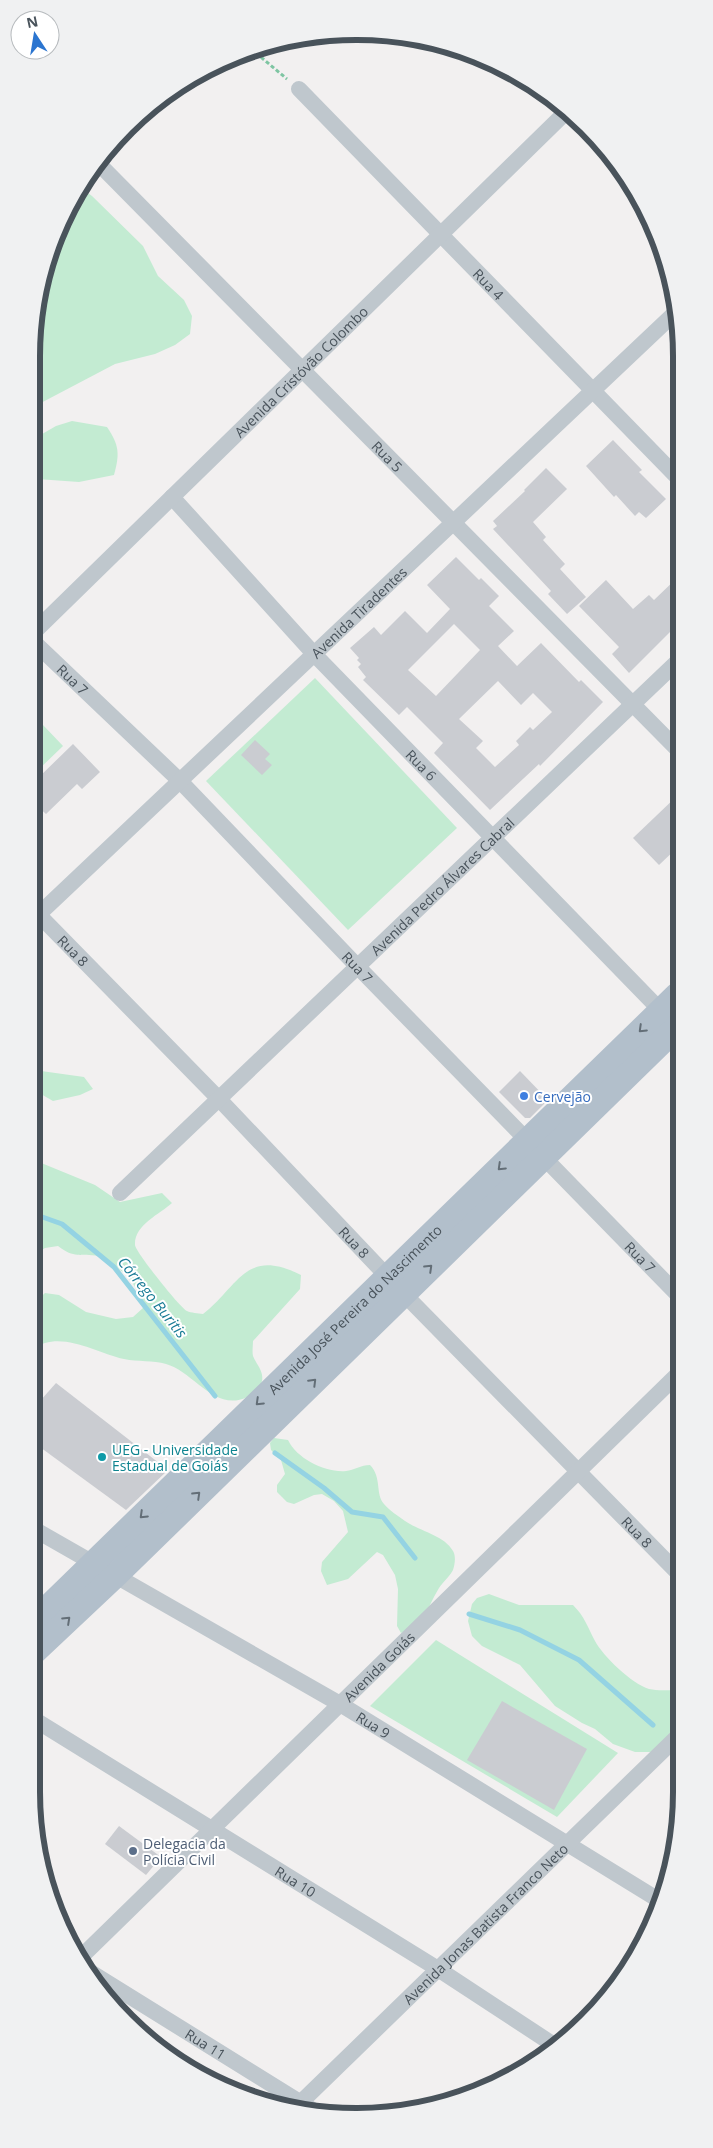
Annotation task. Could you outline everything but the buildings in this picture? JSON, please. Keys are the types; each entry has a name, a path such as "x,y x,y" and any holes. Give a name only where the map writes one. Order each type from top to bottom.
{"main road":[{"name":"Avenida José Pereira do Nascimento","path":"40,1646 116,1575 242,1435 535,1149 673,1018"},
{"name":"Avenida José Pereira do Nascimento","path":"40,1615 94,1562 242,1435"}],"street":[{"name":"Rua 4","path":"299,89 673,474"},
{"name":"Avenida Cristóvão Colombo","path":"40,626 562,116"},
{"name":"Rua 5","path":"102,168 673,745"},
{"name":"Avenida Tiradentes","path":"40,910 180,781 670,317"},
{"name":"Rua 6","path":"172,497 314,654 493,838 673,1016"},
{"name":"Rua 7","path":"40,648 180,781 358,967 673,1290"},
{"name":"Avenida Pedro Álvares Cabral","path":"120,1193 673,666"},
{"name":"Rua 8","path":"40,916 219,1099 395,1285 673,1568"},
{"name":"Avenida Goiás","path":"84,1954 673,1378"},
{"name":"Rua 9","path":"40,1532 340,1704 654,1897"},
{"name":"Rua 10","path":"40,1723 438,1969 550,2042"},
{"name":"Avenida Jonas Batista Franco Neto","path":"300,2103 673,1741"},
{"name":"Rua 11","path":"102,1979 292,2101"}],"path":[{"path":"258,56 299,89"}],"green space":[{"path":"86,192 143,246 158,276 184,300 192,316 190,334 175,345 155,354 115,364 40,403 41,336 46,295 64,235"},
{"path":"72,421 107,427 116,444 118,455 114,475 79,482 40,479 40,435 56,426"},
{"path":"315,678 457,828 348,930 206,781"},
{"path":"43,725 63,746 40,768 40,728"},
{"path":"40,1071 84,1077 93,1089 80,1095 53,1101 40,1093"},
{"path":"40,1162 95,1185 120,1202 162,1193 172,1203 143,1226 136,1238 135,1245 158,1279 187,1311 203,1314 244,1274 255,1268 267,1265 282,1267 301,1275 300,1289 253,1341 253,1356 262,1377 260,1386 247,1397 225,1400 205,1389 186,1374 166,1364 124,1359 66,1342 55,1341 40,1345 40,1298 45,1293 59,1295 86,1312 116,1319 133,1317 143,1308 132,1282 103,1257 77,1255 69,1253 58,1246 45,1248 40,1251"},
{"path":"274,1438 288,1440 292,1447 305,1459 330,1470 346,1471 370,1465 376,1475 381,1500 386,1506 411,1525 444,1541 453,1551 455,1563 453,1570 439,1588 425,1615 410,1629 401,1633 397,1626 398,1589 395,1575 383,1555 377,1552 348,1579 327,1585 321,1571 322,1562 348,1532 343,1511 334,1501 322,1494 314,1495 294,1504 287,1502 277,1492 277,1485 285,1474 281,1460 271,1450 270,1443"},
{"path":"489,1594 519,1605 573,1605 583,1618 599,1647 627,1676 649,1689 673,1690 673,1729 659,1748 652,1752 635,1752 613,1744 595,1729 555,1706 520,1665 482,1646 472,1636 468,1621 472,1604 477,1598"},
{"path":"436,1640 618,1753 557,1817 370,1706"}],"waterway":[{"name":"Córrego Buritis","path":"40,1216 62,1224 114,1267 215,1396"},
{"name":"Córrego Buritis","path":"275,1453 324,1488 352,1512 383,1517 415,1558"},
{"name":"Córrego Buritis","path":"469,1614 520,1630 579,1660 653,1725"}],"place":[{"name":"Cervejão","path":"524,1096"},
{"name":"UEG - Universidade Estadual de Goiás","path":"102,1457"},
{"name":"Delegacia da Polícia Civil","path":"133,1851"}]}
